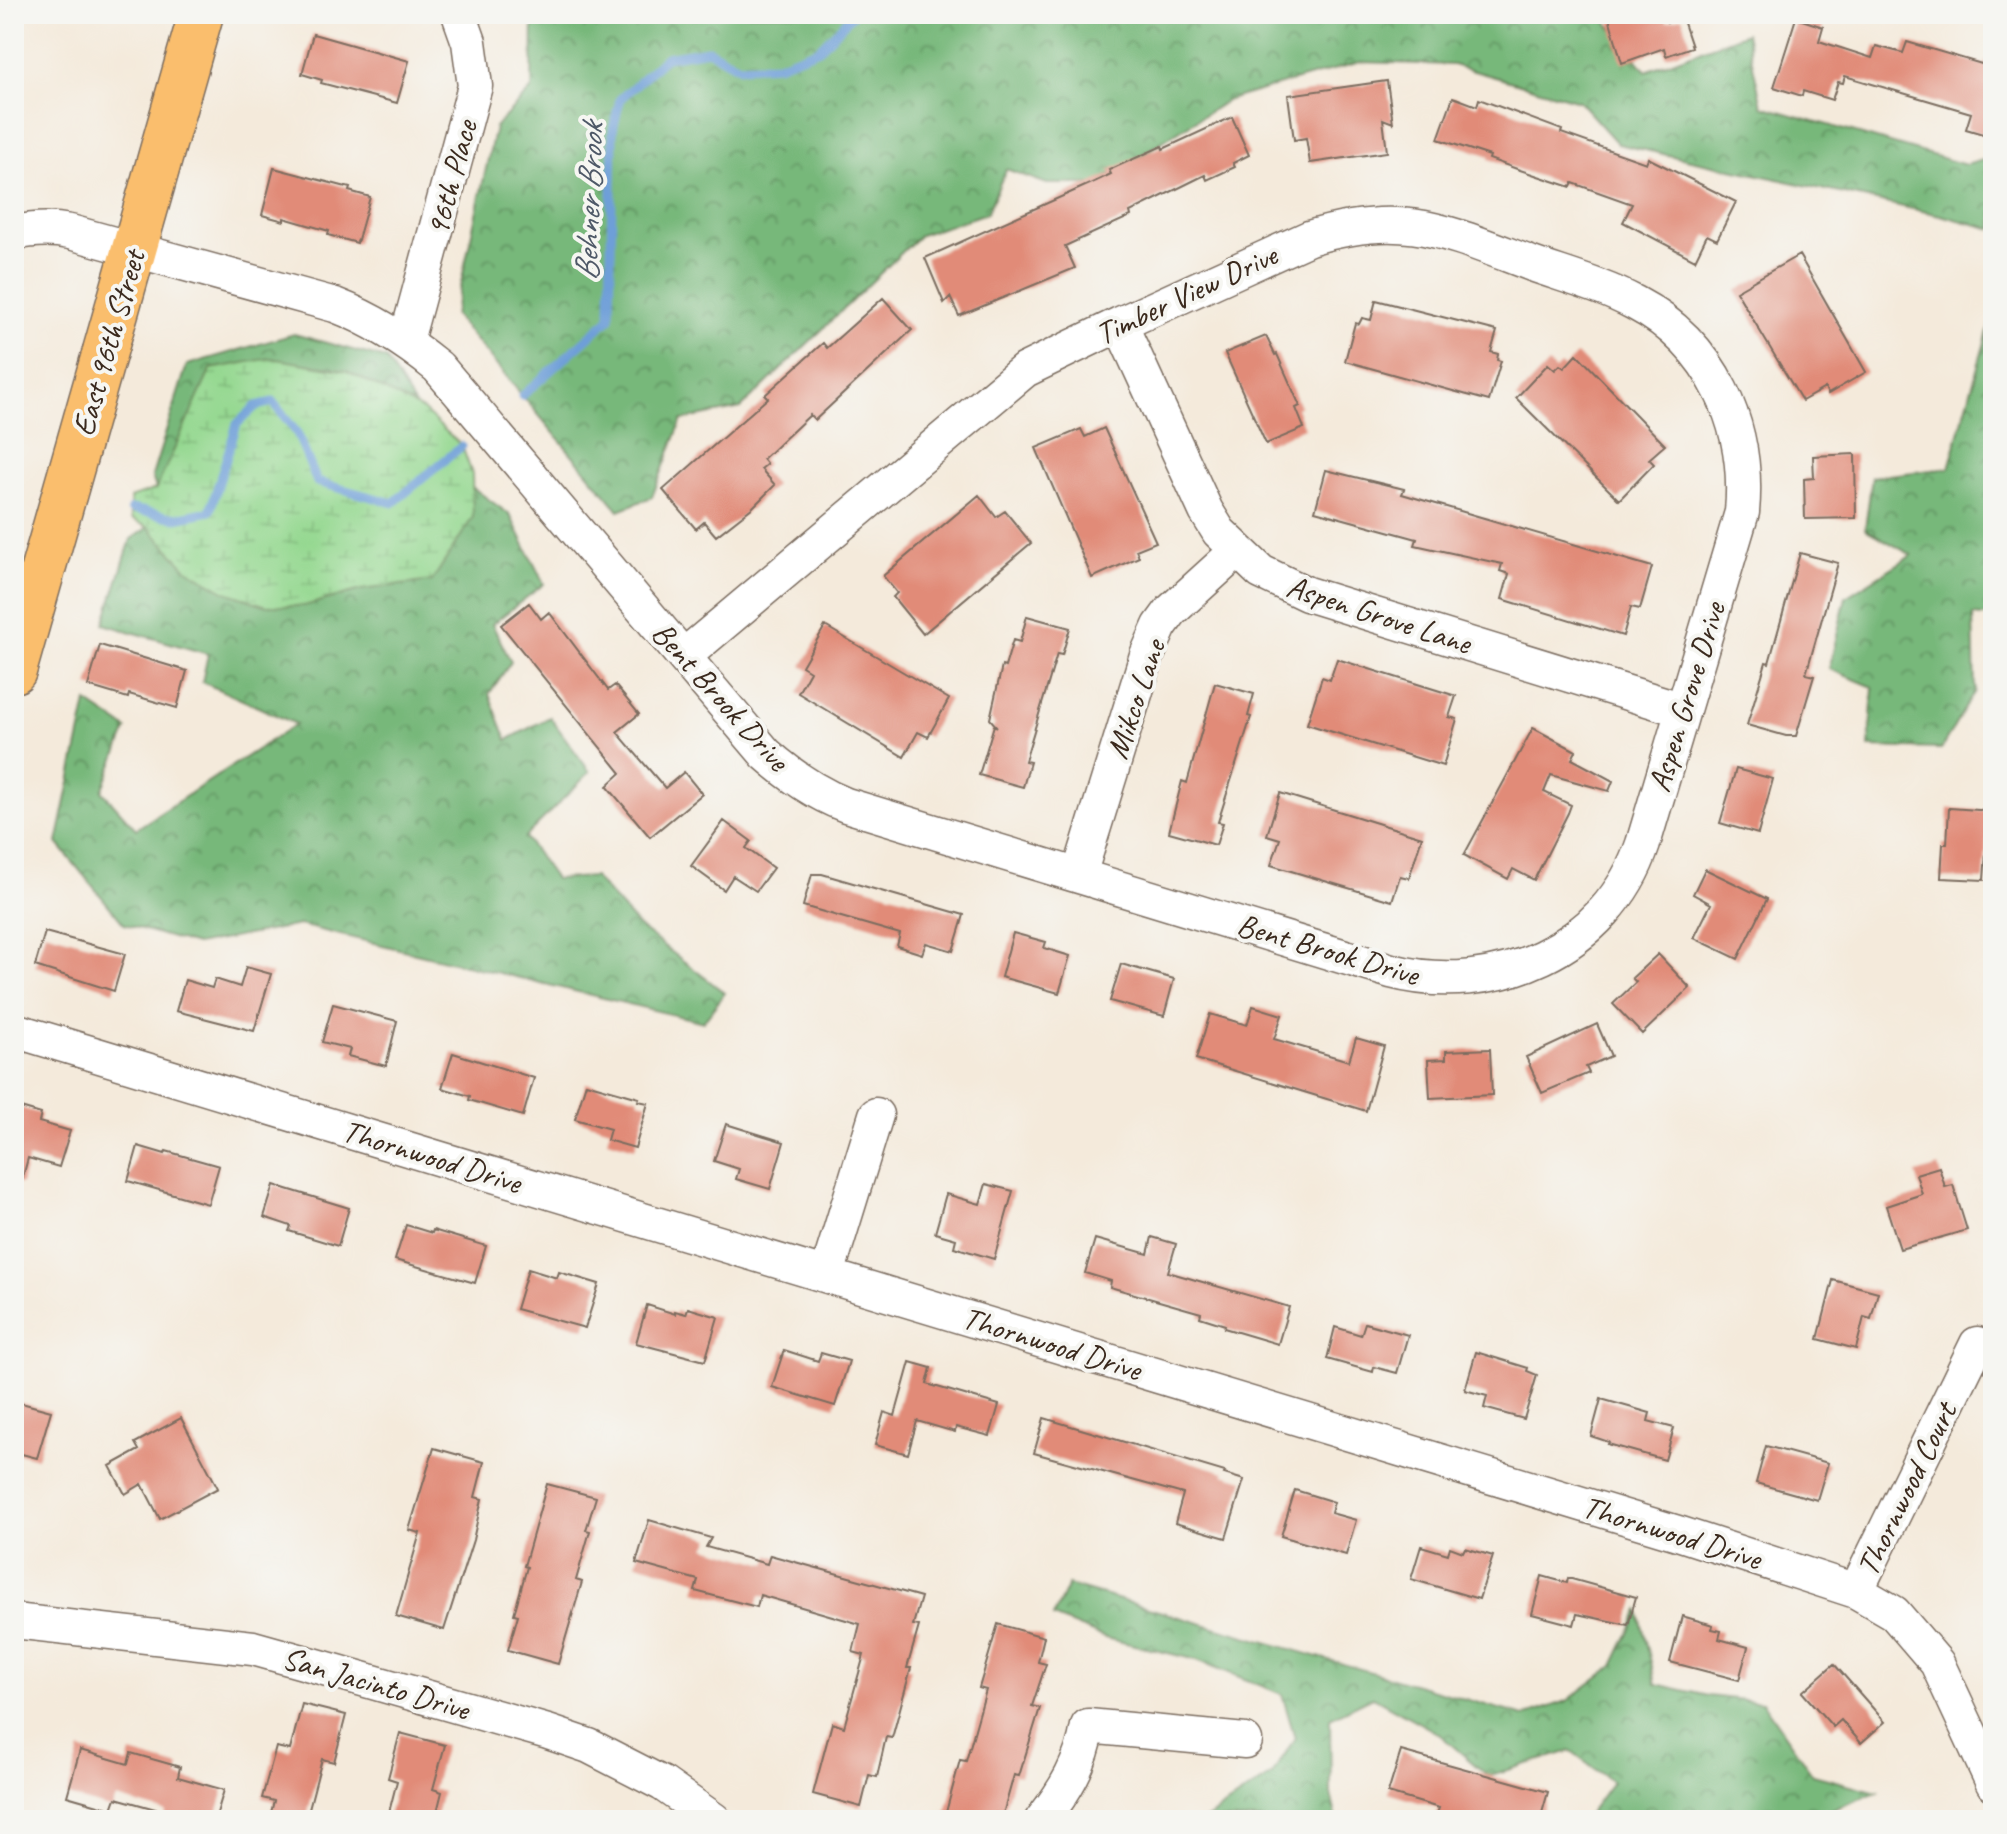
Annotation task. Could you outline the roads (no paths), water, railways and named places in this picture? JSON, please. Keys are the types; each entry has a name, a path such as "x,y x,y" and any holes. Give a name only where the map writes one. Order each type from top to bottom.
{"main road":[{"name":"East 96th Street","path":"14,671 201,14"}],"street":[{"name":"96th Place","path":"406,341 475,86 469,42 459,14"},
{"name":"Timber View Drive","path":"684,656 1025,370 1309,238 1338,229 1368,224 1412,225 1456,236 1644,308 1695,351 1713,376 1729,410"},
{"name":"Bent Brook Drive","path":"14,233 30,229 56,229 335,305 369,319 406,341 438,367 766,754 813,790 846,805 1418,977 1460,980 1502,973 1554,952"},
{"name":"Aspen Grove Lane","path":"1120,324 1206,511 1219,532 1261,572 1307,594 1683,710"},
{"name":"Aspen Grove Drive","path":"1554,952 1577,936 1608,906 1632,871 1742,512 1741,444 1729,410"},
{"name":"Mikco Lane","path":"1079,875 1147,655 1160,626 1171,611 1237,551"},
{"name":"Thornwood Drive","path":"14,1030 1681,1534 1856,1591 1894,1613 1937,1663 1993,1783"},
{"path":"827,1274 876,1115"},
{"name":"Thornwood Court","path":"1856,1591 1977,1344"},
{"name":"San Jacinto Drive","path":"14,1621 253,1648 589,1746 651,1777 714,1820"},
{"path":"1042,1820 1060,1798 1079,1763 1088,1726 1245,1741"}],"waterway":[{"name":"Behner Brook","path":"522,396 610,318 613,130 620,99 666,57 708,50 739,67 778,65 819,49 853,14"},
{"name":"Behner Brook","path":"131,509 176,518 210,511 237,424 256,406 273,402 297,433 317,482 393,503 462,446"}]}
